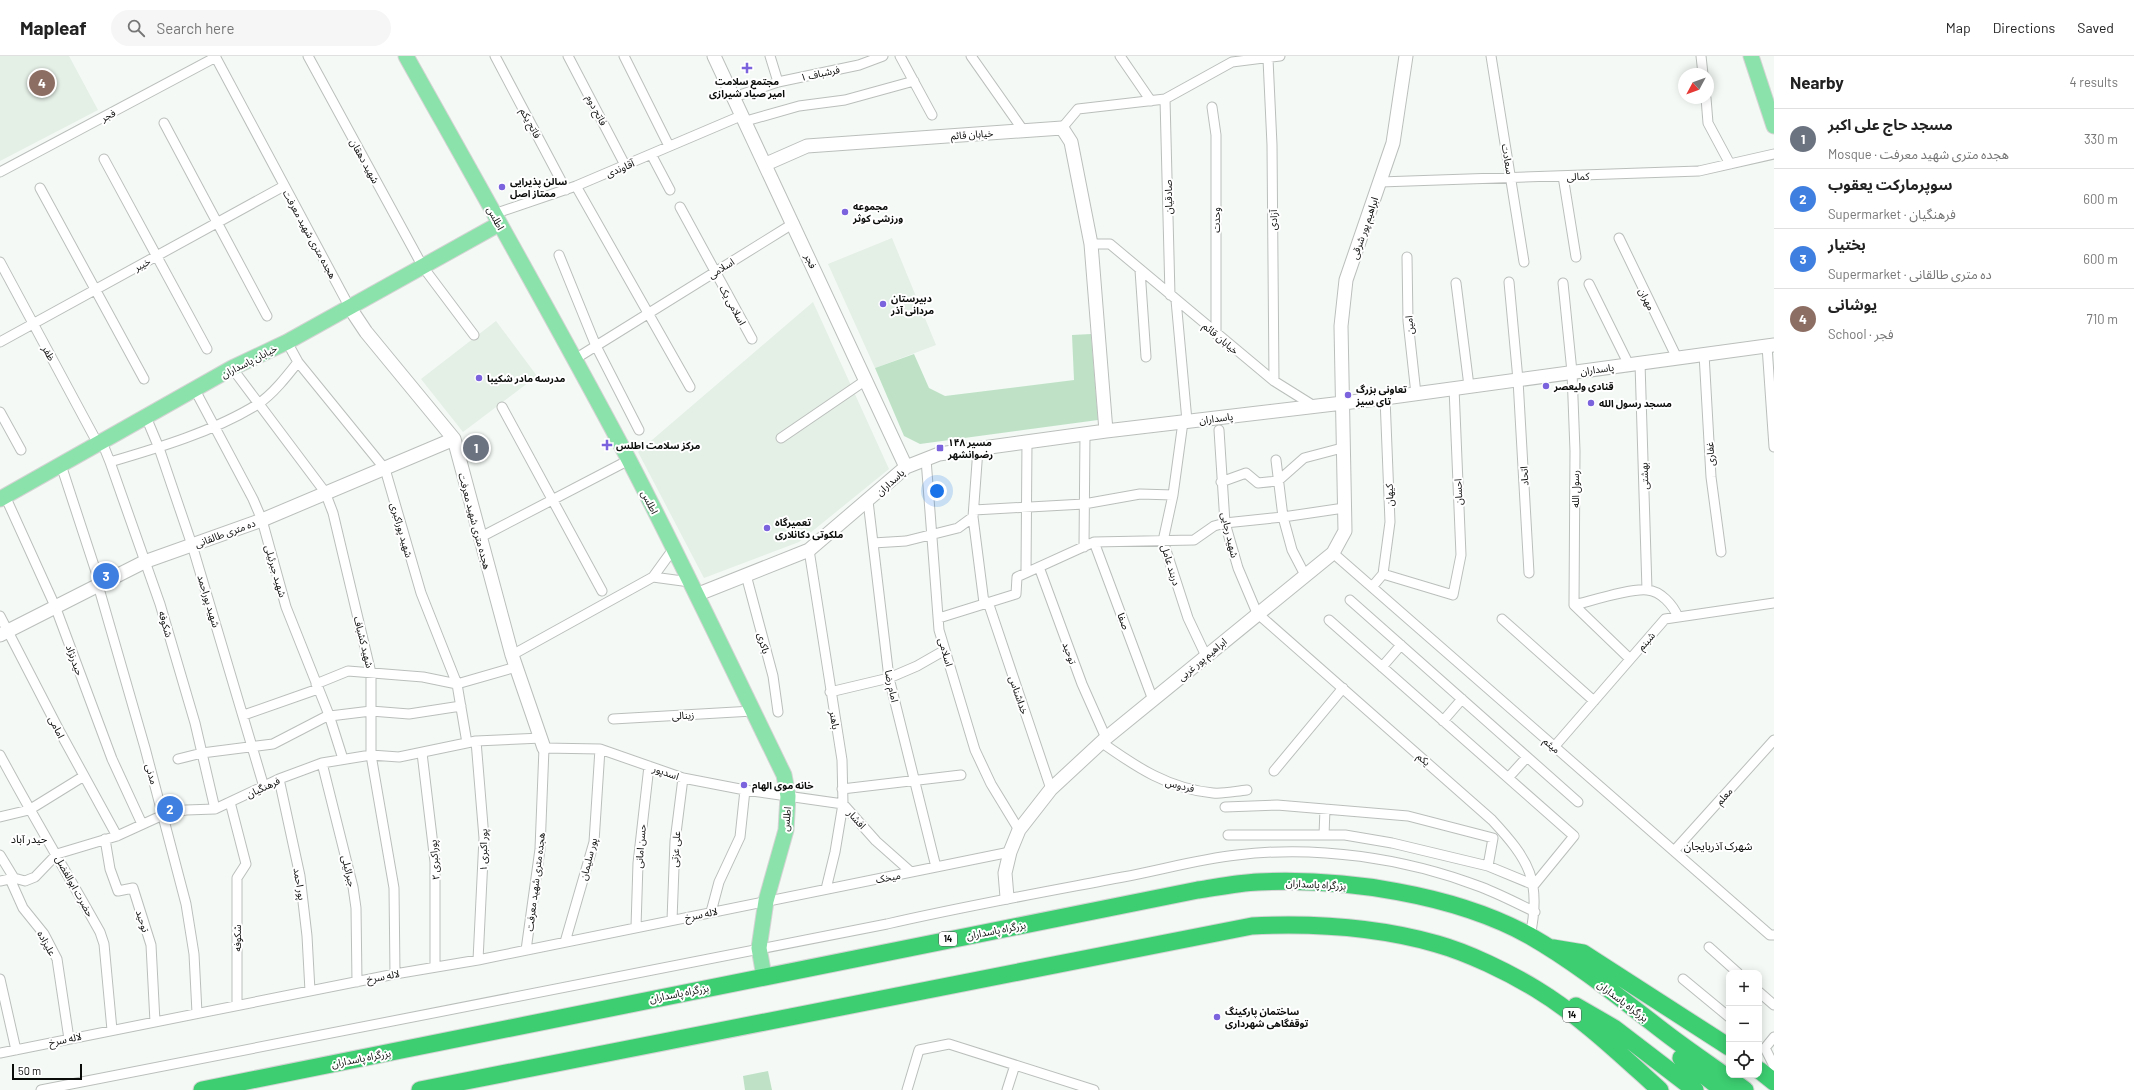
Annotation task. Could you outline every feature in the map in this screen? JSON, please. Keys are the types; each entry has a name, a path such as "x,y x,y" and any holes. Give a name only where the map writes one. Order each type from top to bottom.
{"highway":[{"name":"بزرگراه پاسداران","path":"202,1090 1198,890 1257,882 1316,882 1384,890 1428,899 1490,917 1530,936 1619,996 1664,1032 1745,1090"},
{"name":"14","path":"420,1090 1252,926 1291,924 1332,926 1386,933 1438,944 1498,968 1537,990 1596,1032 1660,1090"},
{"path":"1546,947 1583,953 1726,1045"},
{"path":"1546,947 1612,1004 1723,1090"},
{"path":"1522,982 1565,999 1614,1028 1695,1090"},
{"path":"1762,1052 1774,1067"},
{"path":"1762,1072 1774,1082"}],"main road":[{"name":"اطلس","path":"406,56 575,359 629,460 674,548 784,775 788,796 786,830 766,901 758,948 764,976"},
{"path":"1751,56 1774,126"},
{"name":"خیابان پاسداران","path":"2,498 232,368 287,342 423,267 497,219"}],"street":[{"name":"شهید دهقان","path":"308,56 423,267"},
{"name":"فاتح یکم","path":"495,56 566,190"},
{"name":"فاتح دوم","path":"568,56 625,165"},
{"path":"624,56 669,146"},
{"name":"فجر","path":"714,56 794,223 906,467"},
{"path":"770,56 778,82"},
{"name":"فرشباف ۱","path":"734,97 778,82 859,65 883,56"},
{"path":"900,56 932,115"},
{"path":"971,56 1023,130"},
{"path":"1120,56 1151,101"},
{"path":"1106,431 1091,244 1071,142 1062,128 1078,109 1165,99 1232,62 1278,56"},
{"name":"ابراهیم پور شرقی","path":"1341,403 1341,326 1346,280 1393,143 1406,56"},
{"name":"سعادت","path":"1491,56 1524,262"},
{"path":"1701,56 1702,68"},
{"name":"فجر","path":"0,172 215,57"},
{"name":"هجده متری شهید معرفت","path":"215,57 350,308 366,332 454,439 479,538 514,661 543,743 540,849 526,950"},
{"name":"آزادی","path":"1268,58 1272,145 1274,381"},
{"name":"آقاوندی","path":"497,219 669,146 744,118 799,106 845,100 914,81"},
{"name":"صادقیان","path":"1165,99 1173,297 1185,422"},
{"path":"1706,104 1708,123 1730,164"},
{"name":"وحدت","path":"1212,106 1216,135 1216,334"},
{"path":"164,123 216,223 267,316"},
{"name":"خیابان قائم","path":"766,164 807,146 1062,128"},
{"path":"651,154 670,190"},
{"name":"کمالی","path":"1380,182 1699,171 1774,154"},
{"path":"104,159 206,349"},
{"path":"1563,176 1576,257"},
{"name":"خیبر","path":"0,342 284,186"},
{"path":"576,186 690,387"},
{"path":"40,188 144,379"},
{"name":"اسلامی یک","path":"680,207 752,339"},
{"name":"اسلامی","path":"575,359 794,223"},
{"name":"مهران","path":"1619,238 1677,358"},
{"name":"خیابان قائم","path":"1091,244 1110,244 1274,381 1314,406"},
{"path":"559,254 596,346 639,430"},
{"name":"امین","path":"1407,257 1408,322 1416,394"},
{"name":"ظفر","path":"0,262 100,443"},
{"path":"423,267 474,335"},
{"path":"1140,270 1146,357"},
{"name":"اتحاد","path":"1509,282 1518,380 1530,573"},
{"path":"1456,283 1469,386"},
{"name":"رسول الله","path":"1563,283 1572,372 1575,451 1574,605"},
{"path":"1589,284 1635,364"},
{"name":"شهید پوراکبری","path":"287,342 298,362 385,469 421,593 457,684 461,706 472,742"},
{"path":"1770,345 1774,447"},
{"name":"پاسداران","path":"693,588 746,575 808,550 868,501 906,467 939,454 1106,431 1416,394 1770,345"},
{"name":"غفاری","path":"1704,354 1711,477 1721,552"},
{"path":"110,462 159,448 214,426 259,403 298,362"},
{"name":"بهشتی","path":"1635,364 1647,590"},
{"name":"شهید کشباف","path":"232,368 325,492 332,512 372,673 372,755 394,888 395,974"},
{"path":"781,438 866,380"},
{"name":"احسان","path":"1384,574 1453,595 1461,555 1454,388"},
{"name":"شهید جبرئیلی","path":"195,390 253,499 262,520 286,607 330,716 343,759"},
{"name":"کیهان","path":"1384,574 1390,522 1385,398"},
{"name":"ابراهیم پور غربی","path":"1007,897 1005,873 1010,852 1019,830 1050,789 1103,740 1257,613 1334,553 1345,531 1341,403"},
{"path":"502,407 602,591"},
{"path":"0,412 21,450"},
{"name":"شهید پوراحمد","path":"146,417 159,448 192,545 244,715 264,787"},
{"name":"دربند عامل","path":"1185,422 1174,496 1163,541 1188,618 1206,656"},
{"name":"شهید رجایی","path":"1219,430 1224,523 1238,568 1257,613"},
{"path":"1084,546 1085,434"},
{"name":"ده متری طالقانی","path":"4,633 144,562 262,520 325,492 385,469 454,439"},
{"path":"1026,572 1027,442"},
{"name":"شکوفه","path":"100,443 110,462 160,604 195,723 215,809"},
{"path":"1221,482 1246,473 1258,483 1278,481 1304,458 1342,448"},
{"name":"خداشناس","path":"978,449 973,514 986,603 1050,789"},
{"name":"اسلامی","path":"926,459 938,618 945,650 975,750 991,784 1019,830"},
{"path":"479,538 629,460"},
{"path":"1276,460 1284,518 1292,550 1305,575"},
{"name":"مدنی","path":"60,465 99,584 186,904 194,954 196,1013"},
{"path":"873,543 906,541 958,528 973,514 1027,507 1084,504 1140,494 1174,496"},
{"name":"حیدرنژاد","path":"2,498 55,606 112,759 142,824"},
{"name":"امام رضا","path":"868,501 889,678 936,867"},
{"path":"938,618 1016,594 1017,577 1094,542 1194,540 1214,526 1224,523 1284,518 1344,508"},
{"name":"صفا","path":"1094,542 1153,700"},
{"path":"244,715 317,686 348,671 423,677 457,684 514,661 653,577 674,548"},
{"name":"باهنر","path":"808,550 842,760 843,804 835,852 826,889"},
{"name":"میثم","path":"1334,553 1372,588 1772,935"},
{"name":"توحید","path":"1039,567 1103,740"},
{"path":"1372,588 1384,574"},
{"name":"باکری","path":"746,575 773,676 778,712"},
{"path":"653,577 693,588"},
{"path":"1574,605 1618,594 1647,590 1668,600 1678,617"},
{"path":"1350,600 1578,802"},
{"name":"شبنم","path":"1554,746 1665,619 1774,603"},
{"path":"1574,605 1630,658"},
{"name":"یکم","path":"1257,613 1492,820 1514,844 1529,871 1534,885 1535,912 1530,936"},
{"name":"امامی","path":"0,616 4,633 117,836"},
{"path":"1502,619 1594,701"},
{"path":"1228,835 1345,836 1392,843 1488,866 1534,885 1574,836 1329,620"},
{"path":"1382,667 1401,645"},
{"path":"830,692 889,678 917,666 945,650"},
{"path":"1274,771 1343,688"},
{"path":"1443,721 1462,699"},
{"path":"178,759 202,753 273,744 330,716 371,712 409,714 461,706"},
{"name":"زینالی","path":"613,719 753,711"},
{"name":"فردوس","path":"1103,740 1135,766 1165,782 1214,793 1247,790"},
{"name":"معلم","path":"1674,851 1774,740"},
{"name":"فرهنگیان","path":"0,882 12,879 25,881 35,877 57,854 117,836 163,815 186,810 215,809 279,779 322,763 372,755 399,757 472,742 543,743"},
{"name":"پور اکبری ۱","path":"472,742 484,838 478,960"},
{"name":"اسدپور","path":"543,743 600,749 682,778 745,790 788,796"},
{"name":"پور سلیمان","path":"565,942 594,842 600,749"},
{"name":"پوراکبری ۲","path":"422,753 435,862 435,967"},
{"name":"حضرت ابوالفضل","path":"0,755 29,810 57,854 100,932 104,944 112,1030"},
{"path":"1508,778 1527,757"},
{"name":"جبرائیلی","path":"322,763 354,887 357,982"},
{"name":"حسن امانی","path":"636,927 638,862 649,766"},
{"path":"842,789 961,775"},
{"path":"0,817 7,817 29,810 84,776"},
{"name":"علی عزتی","path":"672,920 675,841 682,778"},
{"name":"پور احمد","path":"279,779 300,876 307,936 310,991"},
{"path":"711,912 720,882 740,837 745,790"},
{"name":"افشار","path":"788,796 843,804 876,841 911,872"},
{"name":"شکوفه","path":"230,802 246,864 237,878 237,1005"},
{"path":"1225,807 1277,805 1408,816 1493,838 1488,866"},
{"path":"1324,835 1325,809"},
{"name":"توحید","path":"105,839 110,868 118,890 133,888 151,945 155,1022"},
{"path":"41,1090 758,948 887,924 1007,897 1125,876 1182,863 1237,855 1281,851 1338,855 1386,861 1436,872 1481,887 1535,912"},
{"name":"میخک","path":"766,901 1010,852"},
{"name":"علیزاده","path":"0,855 12,879 23,908 44,934 56,959 69,1039"},
{"name":"لاله سرخ","path":"0,1053 395,974 478,960 766,901"},
{"path":"1709,947 1735,970"},
{"path":"0,979 3,999 16,1050"},
{"path":"1683,979 1726,1015"},
{"path":"1762,995 1774,1006"},
{"path":"1762,1050 1774,1037"},
{"path":"907,1090 919,1050 949,1044 1088,1089"},
{"path":"1007,1090 1014,1065"}],"shaded area":[{"path":"0,56 69,56 98,110 0,161"},
{"name":"دبیرستان مردانی آذر","path":"892,238 936,345 875,368 828,264"},
{"path":"813,302 889,469 799,542 704,578 638,452"},
{"name":"مدرسه مادر شکیبا","path":"496,321 537,376 463,432 421,379"}],"green space":[{"path":"1091,334 1098,420 920,444 904,436 875,368 914,354 929,388 945,396 1074,380 1072,335"},
{"path":"768,1071 772,1090 745,1090 743,1076"}],"place":[{"name":"مجتمع سلامت امیر صیاد شیرازی","path":"747,68"},
{"name":"یوشانی","path":"42,83"},
{"name":"سالن پذیرایی ممتاز اصل","path":"502,187"},
{"name":"مجموعه ورزشی کوثر","path":"845,212"},
{"name":"دبیرستان مردانی آذر","path":"883,304"},
{"name":"مدرسه مادر شکیبا","path":"479,378"},
{"name":"قنادی ولیعصر","path":"1546,386"},
{"name":"تعاونی بزرگ تای سیز","path":"1348,395"},
{"name":"مسجد رسول الله","path":"1591,403"},
{"name":"مرکز سلامت اطلس","path":"607,445"},
{"name":"مسجد حاج علی اکبر","path":"476,448"},
{"name":"مسیر ۱۴۸ رضوانشهر","path":"940,448"},
{"name":"تعمیرگاه ملکوتی دکانلاری","path":"767,528"},
{"name":"بختیار","path":"106,576"},
{"name":"خانه موی الهام","path":"744,785"},
{"name":"سوپرمارکت یعقوب","path":"170,809"},
{"name":"ساختمان پارکینگ توقفگاهی شهرداری","path":"1217,1017"}],"district":[{"name":"حیدر آباد","path":"29,839"},
{"name":"شهرک آذربایجان","path":"1718,846"}]}
